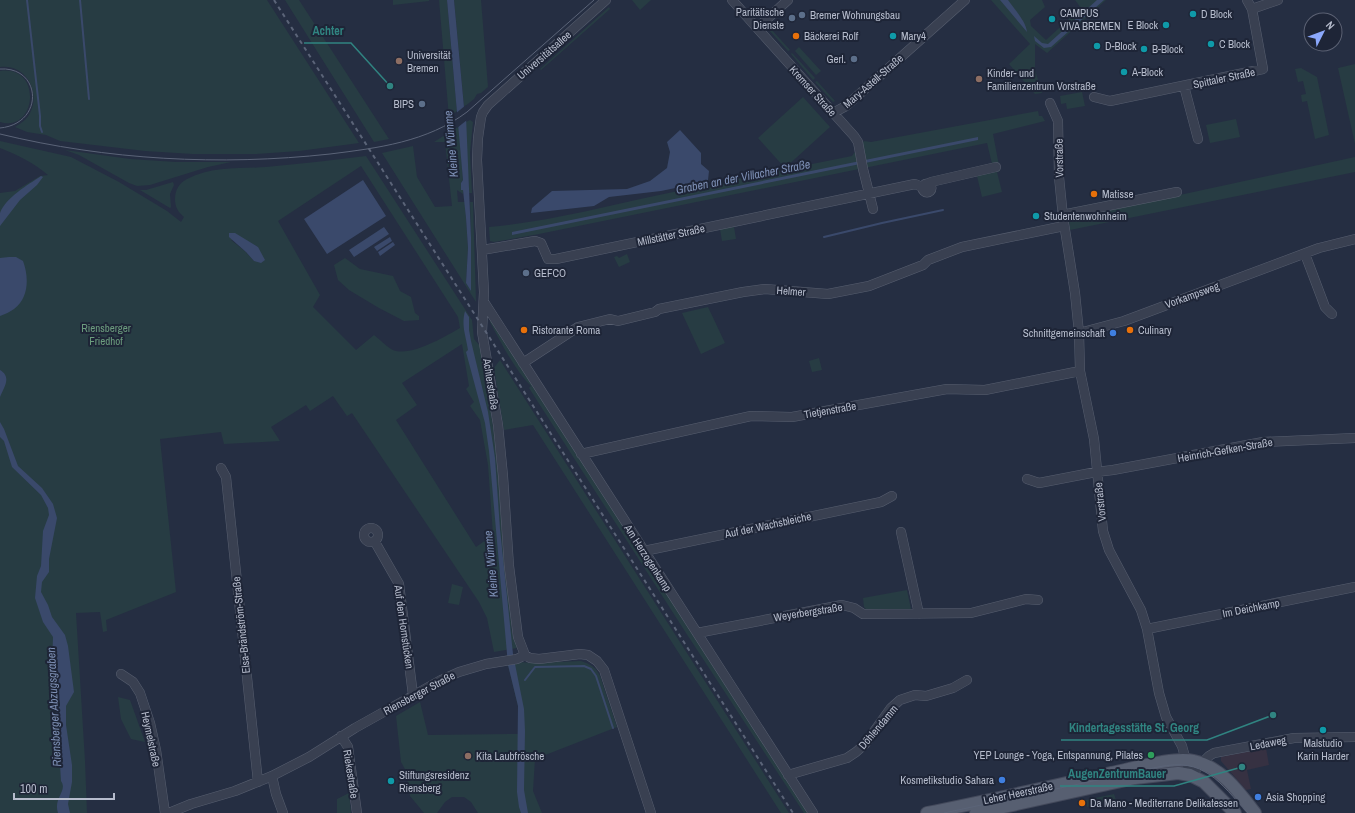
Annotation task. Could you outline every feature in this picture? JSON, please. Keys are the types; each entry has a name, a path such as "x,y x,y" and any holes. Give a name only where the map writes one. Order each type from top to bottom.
{"main road":[{"name":"Leher Heerstraße","path":"927,813 1146,766 1186,759 1202,763 1218,772 1255,813"},
{"name":"Leher Heerstraße","path":"976,813 1135,778 1147,778 1171,774 1190,775 1204,782 1234,813"}],"street":[{"name":"Universitätsallee","path":"483,112 505,89 606,0"},
{"name":"Kremser Straße","path":"732,0 854,136 858,142 860,158 873,209"},
{"path":"756,28 788,0"},
{"name":"Mary-Astell-Straße","path":"833,113 846,106 965,0"},
{"name":"Spittaler Straße","path":"1094,98 1110,101 1263,69 1252,9 1247,0"},
{"path":"1252,9 1278,0"},
{"name":"Spittaler Straße","path":"1184,86 1198,139"},
{"name":"Vorstraße","path":"1050,103 1058,121 1059,177 1062,215 1075,293 1079,333 1080,371 1094,439 1096,472 1103,531 1109,550 1141,610 1147,628 1159,693 1166,717 1182,746 1190,775"},
{"name":"Achterstraße","path":"483,112 478,138 477,160 484,302 482,332 498,425 509,566 521,657"},
{"path":"869,194 915,184 926,185 931,182 996,167"},
{"path":"1062,215 1177,192"},
{"name":"Millstätter Straße","path":"482,250 535,241 540,243 548,259 556,259 869,194"},
{"name":"Helmer","path":"523,363 578,327 610,319 618,321 655,312 659,309 743,292 765,289 783,289 828,294 869,286 923,265 928,260 962,247 1064,226"},
{"name":"Vorkampsweg","path":"1079,333 1124,320 1339,242 1355,239"},
{"path":"1305,254 1324,306 1332,314"},
{"name":"Am Herzogenkamp","path":"484,302 813,813"},
{"name":"Tietjenstraße","path":"581,454 751,416 792,417 947,389 986,390 1080,371"},
{"name":"Heinrich-Gefken-Straße","path":"1027,479 1039,483 1263,442 1355,438"},
{"name":"Elsa-Brändström-Straße","path":"221,468 226,477 258,782"},
{"name":"Auf der Wachsbleiche","path":"644,551 881,502 892,496"},
{"path":"901,532 918,614"},
{"name":"Auf den Hornstücken","path":"375,542 400,584 413,695"},
{"name":"Im Deichkamp","path":"1147,628 1355,587"},
{"name":"Weyerbergstraße","path":"697,633 842,605 854,608 863,614 971,613 1026,599 1038,600"},
{"name":"Riensberger Straße","path":"169,813 184,806 235,791 272,776 309,757 341,736 413,695 459,672 486,664 521,657 539,659 580,654 588,655 597,661 604,670 651,813"},
{"name":"Heymelstraße","path":"121,674 133,682 140,693 150,723 156,750 164,813"},
{"name":"Döhlendamm","path":"788,775 847,758 856,752 864,744 891,708 900,700 915,695 926,696 953,688 967,680"},
{"name":"Riekestraße","path":"341,736 348,747 357,813"},
{"name":"Ledaweg","path":"1190,775 1214,753 1294,738 1355,737"},
{"path":"272,776 283,813"}],"shaded area":[{"path":"1266,748 1269,765 1247,770 1251,789 1246,790 1221,761 1221,757"}],"green space":[{"path":"0,0 267,0 359,143 299,151 256,154 193,154 145,151 60,141 46,135 27,132 15,127 29,115 33,106 34,98 29,81 24,75 9,67 0,67"},
{"path":"285,0 299,0 389,139 374,142"},
{"path":"393,0 429,0 429,1 393,5"},
{"path":"439,0 447,0 457,111 449,118"},
{"path":"454,0 481,0 488,87 481,93 477,94 474,99 464,107"},
{"path":"632,0 651,0 640,10"},
{"path":"991,0 1042,0 1045,7 1030,20 1031,26 1046,40 1081,8 1075,0 1106,0 1047,53 1035,44 1035,70 1042,93 1035,94 1009,64 1030,44"},
{"path":"609,7 610,9 541,70 540,69"},
{"path":"771,29 790,50 788,51 769,30"},
{"path":"799,47 821,71 816,75 795,51"},
{"path":"792,53 815,78 813,80 791,54"},
{"path":"1355,64 1355,144 1338,68"},
{"path":"1301,68 1317,77 1329,135 1315,139 1307,101 1302,102 1301,95 1306,94 1303,81 1298,82 1295,69"},
{"path":"0,71 14,72 23,78 29,87 30,98 28,109 22,118 12,123 0,122"},
{"path":"817,81 835,101 833,102 815,82"},
{"path":"1082,92 1085,106 1067,109 1066,103 1061,104 1060,96"},
{"path":"803,97 830,127 785,168 758,138"},
{"path":"1038,111 1039,116 1042,116 1045,121 993,134 1000,171 997,172 1002,192 982,197 977,176 994,172 987,143 539,234 494,242 490,241 489,227 553,218 852,156 854,153 862,149 862,143 864,141 871,142"},
{"path":"1236,119 1240,137 1210,143 1206,125"},
{"path":"470,120 473,122 470,153 472,193 469,193 465,126 466,122"},
{"path":"459,126 463,180 461,183 461,189 463,190 463,194 457,190 458,202 465,202 468,248 466,283 471,291 470,202 473,202 476,302 382,153 413,146 417,177 435,207 452,206 445,142 434,142"},
{"name":"Riensberger Friedhof","path":"0,141 71,157 119,182 167,211 181,222 184,217 176,207 175,196 180,185 184,181 196,175 216,170 266,167 366,156 472,320 474,339 481,347 498,470 502,534 512,632 517,648 494,652 487,618 479,602 352,413 347,416 333,396 310,411 306,405 271,427 280,441 224,444 221,432 160,439 176,592 106,620 107,631 103,632 100,612 76,613 87,813 0,813 0,193 15,191 40,176 48,175 26,160 0,148","holes":["361,166 458,317 460,328 426,346 407,351 391,349 374,335 356,350 313,307 320,295 278,221","231,240 249,242 258,247 254,261 246,252","462,344 469,386 466,389 474,402 470,406 480,420 488,465 493,535 476,547 396,420 417,405 402,383"]},
{"path":"65,150 130,159 176,162 231,162 208,167 150,185 137,186 79,155"},
{"path":"1355,157 1355,172 1070,230 1069,219"},
{"path":"173,182 174,185 170,194 170,208 140,190 146,190"},
{"path":"734,227 736,239 722,241 720,229"},
{"path":"627,254 630,262 619,267 614,257 617,256 619,258"},
{"path":"345,258 360,269 393,276 400,291 411,297 415,313 419,316 419,320 404,321 349,290 338,280 334,265"},
{"path":"708,307 725,343 701,354 682,313"},
{"path":"491,320 810,813 804,813 686,633 529,388 531,386 525,380 509,356 490,322"},
{"path":"819,358 822,370 812,372 809,361"},
{"path":"500,360 789,813 781,813 533,425 504,430 494,368"},
{"path":"452,584 463,587 459,605 448,603"},
{"path":"907,590 911,609 867,610 864,607 863,598"},
{"path":"581,661 597,670 617,727 535,759 533,791 542,813 478,813 471,802 464,797 452,797 445,802 437,813 424,813 410,796 406,771 401,762 396,716 420,702 428,735 518,734 518,706 508,665 518,662 534,663"},
{"path":"118,697 130,700 145,742 131,739 121,719"},
{"path":"349,793 351,813 337,813 337,799"},
{"path":"1114,794 1116,800 1087,807 1086,800"}],"water":[{"path":"447,0 454,0 466,116 471,237 471,291 466,283 468,248 466,218 463,190 461,190 461,183 463,180"},
{"path":"1000,0 1008,0 1022,19 1027,32"},
{"path":"1097,0 1104,0 1051,47 1044,48 1035,41 1034,36 1042,43 1048,44"},
{"path":"680,130 701,153 701,164 709,171 708,180 702,182 703,187 687,190 685,186 661,191 609,197 594,206 531,213 532,208 552,191 627,189 650,181 667,168 670,152 667,142"},
{"path":"978,137 978,140 512,235 512,232"},
{"path":"41,176 43,177 37,185 20,200 0,226 0,213 7,202 18,192"},
{"path":"363,180 386,216 327,254 304,219"},
{"path":"384,227 389,234 354,257 349,250"},
{"path":"229,233 235,233 258,247 265,260 261,263 254,261 229,237"},
{"path":"390,237 392,241 377,251 374,247"},
{"path":"393,242 395,245 380,256 378,252"},
{"path":"16,257 23,261 27,280 26,287 23,299 19,304 11,311 0,316 0,258"},
{"path":"465,311 469,317 471,341 488,412 495,458 500,529 513,654 524,709 524,790 528,813 521,813 517,792 518,706 508,665 489,451 485,423 466,352 468,350 464,326"},
{"path":"0,370 6,376 6,382 0,397"},
{"path":"0,422 18,466 42,488 53,504 57,518 49,559 49,572 42,582 41,592 52,617 65,635 68,646 74,692 66,706 66,725 72,765 72,782 68,804 70,813 58,813 57,808 57,803 63,785 61,781 59,748 53,719 60,704 54,686 52,668 53,637 43,622 35,598 37,576 41,566 43,531 49,515 48,508 41,495 12,467 4,441 0,437"}],"pier":[{"path":"466,105 467,120 457,128 455,114"}],"waterway":[{"name":"Riensberger Abzugsgraben","path":"27,0 40,126 42,132"},
{"path":"80,0 89,99"},
{"path":"824,237 943,210"},
{"path":"525,680 535,667 584,666 591,669 596,676 613,728"}],"tram line":[{"path":"0,134 81,150 122,155 205,160 289,158 366,149 402,142 435,130 452,122 467,112 594,0"},
{"path":"0,69 14,71 24,76 30,85 33,96 31,107 25,117 15,124 0,128"},
{"path":"944,813 1158,767 1174,765 1188,766 1199,769 1210,775 1219,782 1248,813"}],"railway":[{"path":"274,0 793,813"}],"place":[{"name":"D Block","path":"1193,14"},
{"name":"Bremer Wohnungsbau","path":"802,15"},
{"name":"Paritätische Dienste","path":"792,18"},
{"name":"CAMPUS VIVA BREMEN","path":"1052,19"},
{"name":"E Block","path":"1166,25"},
{"name":"Bäckerei Rolf","path":"796,36"},
{"name":"Mary4","path":"893,36"},
{"name":"C Block","path":"1211,44"},
{"name":"D-Block","path":"1097,46"},
{"name":"B-Block","path":"1144,49"},
{"name":"Gerl.","path":"854,59"},
{"name":"Universität Bremen","path":"399,61"},
{"name":"A-Block","path":"1124,72"},
{"name":"Kinder- und Familienzentrum Vorstraße","path":"979,79"},
{"name":"Achter","path":"390,86"},
{"name":"BIPS","path":"422,104"},
{"name":"Matisse","path":"1094,194"},
{"name":"Studentenwohnheim","path":"1036,216"},
{"name":"GEFCO","path":"526,273"},
{"name":"Ristorante Roma","path":"524,330"},
{"name":"Culinary","path":"1130,330"},
{"name":"Schnittgemeinschaft","path":"1113,333"},
{"name":"Kindertagesstätte St. Georg","path":"1273,715"},
{"name":"Malstudio Karin Harder","path":"1323,730"},
{"name":"YEP Lounge - Yoga, Entspannung, Pilates","path":"1151,755"},
{"name":"Kita Laubfrösche","path":"468,756"},
{"name":"AugenZentrumBauer","path":"1242,767"},
{"name":"Kosmetikstudio Sahara","path":"1002,780"},
{"name":"Stiftungsresidenz Riensberg","path":"391,781"},
{"name":"Asia Shopping","path":"1258,797"},
{"name":"Da Mano - Mediterrane Delikatessen","path":"1082,803"}],"water label":[{"name":"Kleine Wümme","path":"451,144"},
{"name":"Graben an der Villacher Straße","path":"743,177"},
{"name":"Kleine Wümme","path":"491,564"}]}
